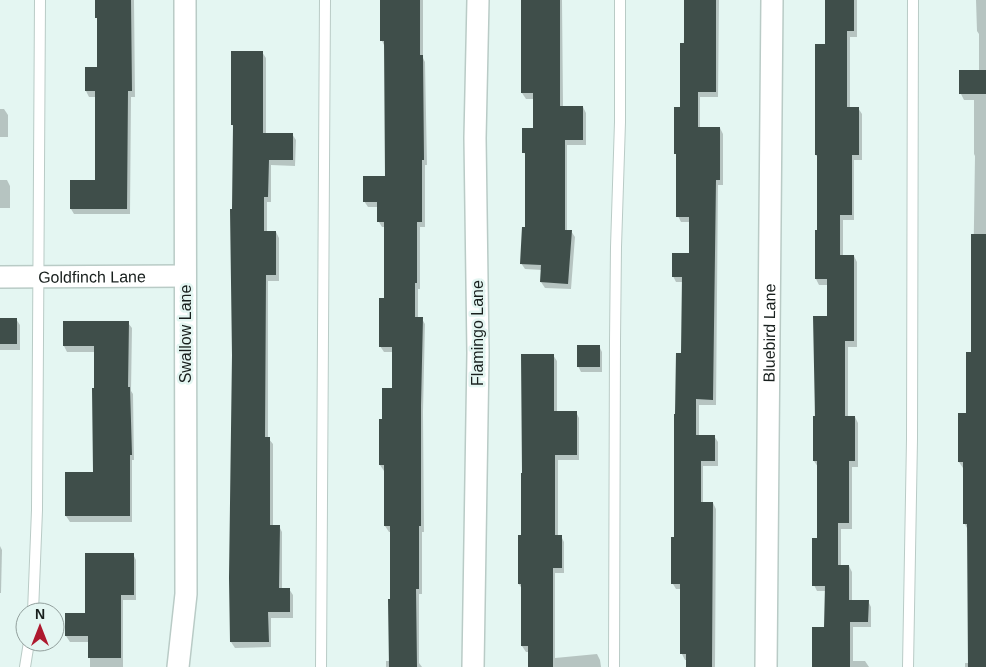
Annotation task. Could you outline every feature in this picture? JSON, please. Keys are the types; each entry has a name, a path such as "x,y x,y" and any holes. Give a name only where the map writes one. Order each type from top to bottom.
{"street":[{"name":"Swallow Lane","path":"178,667 186,594 185,0"},
{"name":"Flamingo Lane","path":"474,667 478,353 475,138 478,0"},
{"name":"Bluebird Lane","path":"766,667 772,0"},
{"name":"Goldfinch Lane","path":"0,277 185,276"}],"lane":[{"path":"33,602 37,510 40,0"},
{"path":"321,667 325,0"},
{"path":"614,667 616,266 620,122 620,0"},
{"path":"908,667 912,439 913,0"},
{"path":"25,667 27,652"}],"building":[{"path":"95,0 131,0 132,91 128,91 127,209 70,209 70,180 95,180 95,91 85,91 85,67 97,67"},
{"path":"380,0 420,0 420,55 423,55 424,160 422,160 422,222 417,222 417,283 415,283 415,317 423,317 421,526 419,526 419,589 416,589 417,667 389,667 390,526 384,526 384,465 379,465 379,419 382,419 382,388 392,388 392,347 379,347 379,298 384,298 384,222 377,222 377,202 363,202 363,176 385,176 384,41 380,41"},
{"path":"521,0 560,0 560,106 583,106 583,140 565,140 565,230 572,230 568,284 540,282 541,265 520,264 522,227 525,227 525,153 522,153 522,128 533,128 533,93 521,93"},
{"path":"684,0 716,0 716,92 698,92 698,127 720,127 720,180 716,180 713,400 696,399 696,435 715,435 715,461 701,461 701,502 713,502 712,667 686,667 686,654 680,654 680,584 671,584 671,537 674,537 676,353 681,353 682,277 672,277 672,253 689,253 689,217 676,217 676,154 674,154 674,107 680,107 680,43 684,43"},
{"path":"825,0 854,0 854,31 847,31 847,107 859,107 859,155 852,155 852,215 840,215 840,255 854,255 854,341 845,341 845,416 855,416 855,461 849,461 849,523 838,523 838,565 849,565 849,600 869,600 868,622 850,622 850,667 812,667 812,627 824,627 825,586 812,586 812,538 817,538 817,461 813,461 813,416 815,416 813,316 827,316 827,279 815,279 817,155 815,155 815,44 825,44"},
{"path":"231,51 263,51 263,133 293,133 293,160 269,160 268,197 264,197 264,231 276,231 276,275 266,275 265,437 270,437 270,525 280,525 279,588 290,588 290,612 268,612 269,642 230,642 232,355 230,209 232,209 233,125 231,125"},
{"path":"959,70 986,70 986,94 959,94"},
{"path":"971,234 986,234 986,667 968,667 967,524 963,524 963,462 958,462 958,413 966,413 966,352 971,352"},
{"path":"0,318 17,318 17,344 0,344"},
{"path":"63,321 129,321 128,387 130,387 132,455 130,455 130,516 65,516 65,472 93,472 92,388 94,388 94,346 63,346"},
{"path":"577,345 600,345 600,367 577,367"},
{"path":"521,354 554,354 554,411 577,411 577,455 555,455 555,535 562,535 562,568 553,568 553,667 528,667 528,646 521,646 521,584 518,584 518,535 521,535"},
{"path":"85,553 134,553 134,595 121,595 121,658 88,658 88,636 65,636 65,613 85,613"}]}
